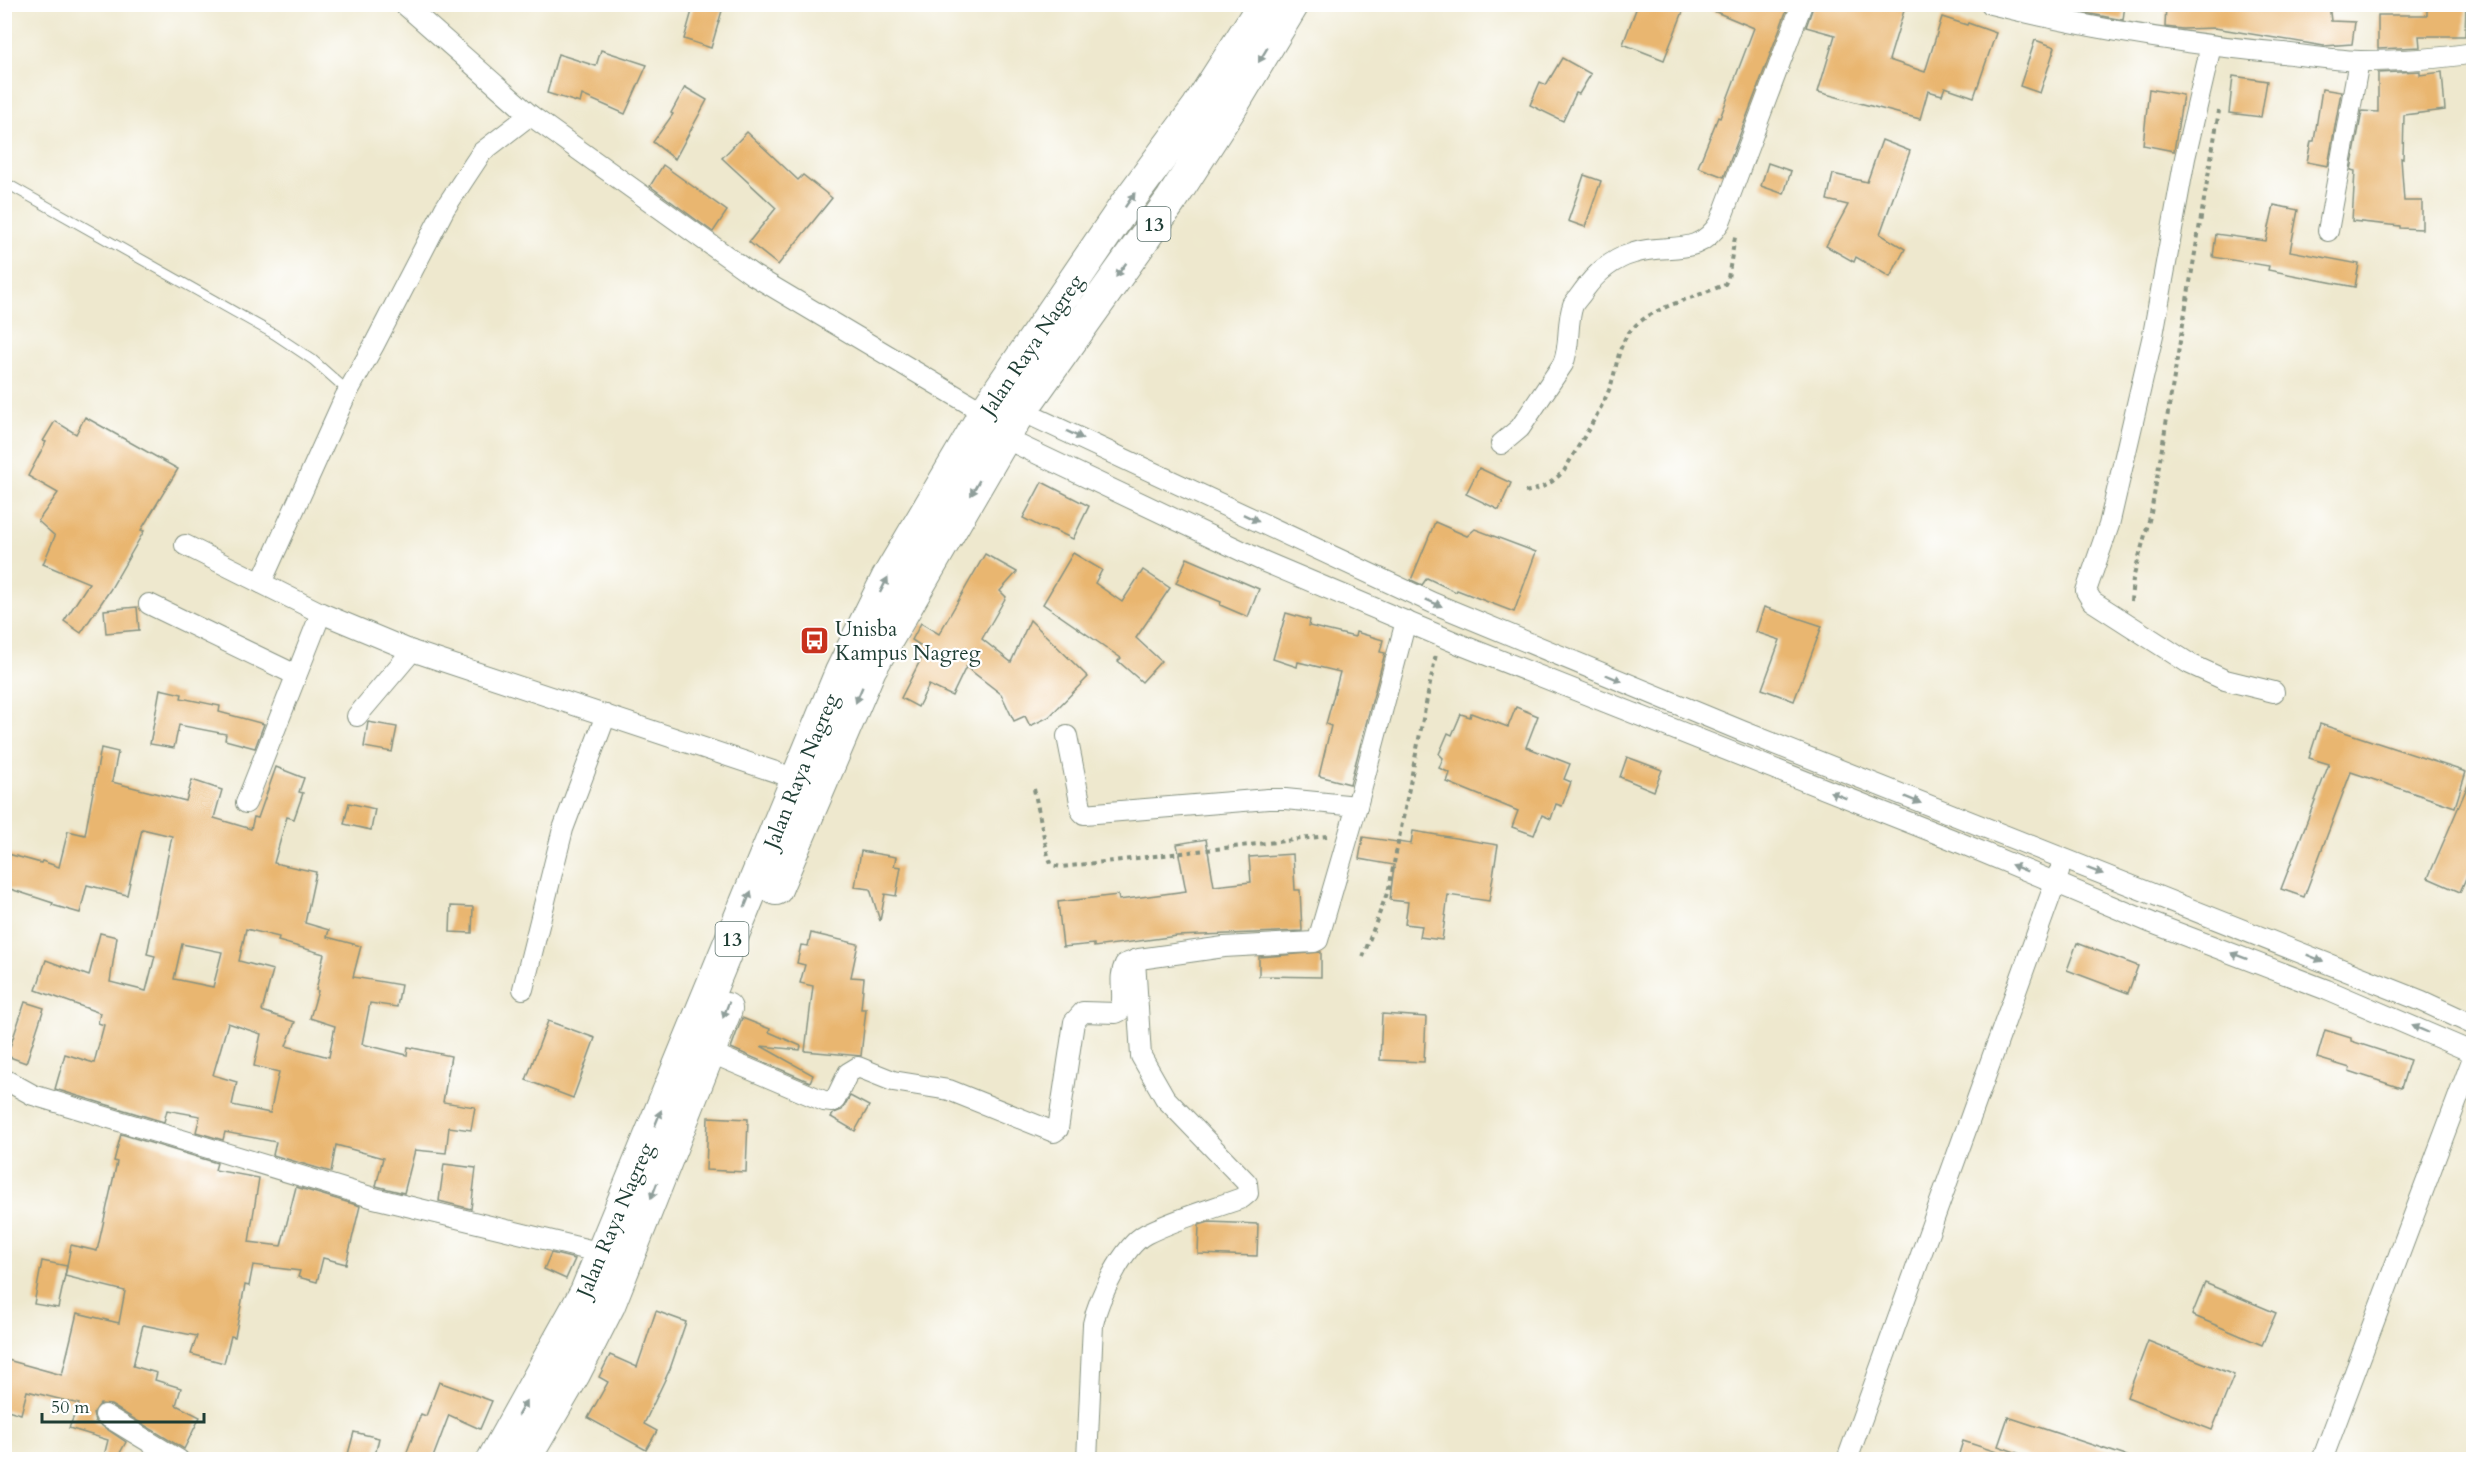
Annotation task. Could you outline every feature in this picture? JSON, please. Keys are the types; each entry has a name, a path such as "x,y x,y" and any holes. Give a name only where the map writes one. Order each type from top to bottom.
{"highway":[{"name":"Jalan Raya Nagreg","path":"494,1460 586,1292 842,672 887,579 987,417 1127,203 1197,107 1264,4"},
{"name":"Jalan Raya Nagreg","path":"987,417 1022,410 1172,199 1293,4"},
{"name":"Jalan Raya Nagreg","path":"524,1460 574,1374 609,1305 746,958 870,669 987,417"}],"street":[{"path":"404,4 530,115 753,274 987,417 1265,562 1440,636 2152,923 2327,990 2474,1054 2322,1460"},
{"path":"1501,444 1520,428 1563,364 1568,352 1573,305 1603,268 1615,260 1636,252 1693,245 1705,240 1713,233 1720,222 1802,4"},
{"path":"1991,4 2051,19 2211,46 2359,61 2448,57 2474,53"},
{"path":"2211,46 2185,158 2153,335 2109,525 2086,591 2092,601 2190,664 2225,680 2274,692"},
{"path":"2328,231 2359,61"},
{"path":"261,583 348,390 374,345 444,208 482,152 530,115"},
{"path":"1022,410 1380,580 1742,731 2422,1001 2474,1025"},
{"path":"185,545 321,613 412,651 797,779"},
{"path":"1367,605 1380,580"},
{"path":"149,604 296,675"},
{"path":"246,803 321,613"},
{"path":"709,1052 824,1101 835,1100 851,1070 858,1067 893,1081 949,1090 1054,1132 1058,1129 1074,1022 1083,1012 1116,1013 1120,1011 1122,1004 1121,974 1125,964 1135,960 1224,947 1318,940 1407,621"},
{"path":"357,716 412,651"},
{"path":"523,989 563,829 606,715"},
{"path":"1067,736 1084,814 1277,799 1357,806"},
{"path":"1847,1460 2064,859"},
{"path":"1087,1460 1096,1310 1124,1256 1144,1234 1242,1198 1248,1193 1247,1183 1165,1098 1141,1056 1135,960"},
{"path":"4,1079 33,1095 374,1198 602,1253"},
{"path":"105,1415 179,1460"}],"lane":[{"path":"4,182 274,334 313,360 348,390"}],"path":[{"path":"2134,606 2130,596 2151,513 2215,138"},
{"path":"1525,492 1555,481 1564,471 1608,393 1624,340 1634,327 1650,314 1725,284 1734,241"},
{"path":"1363,957 1389,888 1440,636"},
{"path":"1034,789 1047,856 1052,865 1061,867 1348,834"}],"building":[{"path":"694,4 724,4 711,48 684,39"},
{"path":"1638,4 1686,4 1664,60 1623,44"},
{"path":"1697,4 1789,4 1724,177 1698,167 1718,117 1720,118 1754,28"},
{"path":"1814,4 1906,4 1889,60 1925,72 1942,17 1996,33 1974,97 1945,87 1942,95 1928,91 1920,119 1818,92 1835,35 1806,27"},
{"path":"2076,4 2125,4 2123,20 2075,11"},
{"path":"2166,4 2329,4 2331,21 2355,22 2352,44 2324,46 2215,28 2165,27"},
{"path":"2427,4 2466,4 2465,36 2419,36 2420,47 2378,49 2378,15 2427,15"},
{"path":"2035,40 2055,47 2040,93 2020,86"},
{"path":"601,50 647,65 625,114 582,95 580,103 547,93 558,54 596,66"},
{"path":"1562,58 1591,74 1579,94 1576,93 1563,121 1530,105 1540,82 1546,85"},
{"path":"2420,71 2420,75 2442,72 2445,110 2404,115 2403,159 2401,158 2404,201 2422,201 2422,229 2352,221 2355,171 2351,170 2362,111 2378,112 2378,73"},
{"path":"2233,76 2267,81 2261,117 2229,113"},
{"path":"685,87 707,100 675,159 653,142 673,114 671,113"},
{"path":"2149,89 2183,95 2174,151 2143,145"},
{"path":"2322,89 2341,92 2328,166 2307,162 2311,141 2314,141"},
{"path":"747,132 798,180 803,175 832,198 778,265 749,242 776,208 722,158"},
{"path":"1882,140 1910,151 1880,234 1905,249 1890,277 1856,257 1854,262 1826,246 1848,205 1827,200 1833,174 1867,182"},
{"path":"1768,163 1791,171 1784,194 1761,186"},
{"path":"663,165 727,211 713,232 650,186"},
{"path":"1584,175 1601,181 1585,227 1568,221"},
{"path":"2274,205 2298,210 2290,251 2359,264 2355,287 2268,270 2269,266 2213,257 2216,234 2266,241"},
{"path":"85,417 178,469 141,530 144,531 110,590 81,633 64,621 89,583 43,564 55,536 38,521 58,493 28,476 46,442 43,441 55,421 76,434"},
{"path":"1479,468 1511,483 1499,510 1466,494"},
{"path":"1042,482 1089,506 1073,539 1023,518"},
{"path":"1435,522 1467,536 1475,529 1536,552 1514,612 1457,590 1456,592 1427,578 1422,585 1411,580"},
{"path":"1073,553 1102,570 1095,583 1122,602 1143,570 1170,588 1136,638 1161,661 1142,682 1118,661 1121,658 1043,604"},
{"path":"985,554 1017,572 1000,591 1006,597 982,639 1011,662 1030,620 1088,677 1049,717 1030,726 1025,716 1014,721 1001,694 966,667 952,696 929,685 918,707 901,698 926,649 912,640 921,623 939,634"},
{"path":"1187,558 1259,589 1248,617 1220,605 1221,602 1176,583"},
{"path":"137,607 139,630 106,633 104,610"},
{"path":"1764,607 1822,626 1794,701 1762,689 1780,640 1756,632"},
{"path":"1286,613 1310,620 1309,626 1355,637 1356,632 1383,640 1380,652 1385,653 1350,784 1319,776 1331,726 1326,724 1340,672 1298,662 1297,667 1273,659"},
{"path":"160,689 182,694 181,698 220,706 219,712 264,724 255,748 225,740 226,734 179,725 174,748 150,744"},
{"path":"1516,707 1538,716 1526,747 1570,764 1564,779 1571,782 1562,806 1556,804 1551,819 1542,815 1534,835 1512,827 1518,811 1447,782 1450,773 1439,768 1443,758 1439,754 1448,733 1452,735 1461,714 1470,717 1471,713 1508,727"},
{"path":"368,722 397,727 392,752 364,747"},
{"path":"2320,724 2466,772 2455,807 2351,772 2304,897 2281,889 2329,764 2309,758"},
{"path":"101,748 118,752 112,782 186,801 192,780 222,790 214,818 251,829 254,817 258,818 276,767 304,778 299,792 303,793 294,819 287,817 274,863 316,872 305,923 329,930 327,937 361,946 353,977 401,985 397,1007 370,1003 362,1044 407,1055 408,1047 451,1056 443,1102 475,1107 471,1130 449,1127 446,1153 415,1150 404,1193 376,1186 383,1158 336,1145 331,1172 273,1155 276,1142 225,1132 223,1140 196,1132 200,1116 167,1110 164,1122 55,1089 65,1054 94,1063 104,1025 98,1023 100,1013 36,990 46,960 89,976 100,933 117,937 110,982 146,991 155,956 147,954 172,836 142,829 127,895 87,885 80,913 4,887 4,868 8,854 59,867 68,831 85,835","holes":["246,929 279,937 278,941 324,954 316,990 318,991 310,1018 335,1026 329,1057 286,1046 295,1022 262,1011 273,970 239,961","182,944 222,952 213,987 174,979","228,1023 261,1034 254,1066 279,1072 270,1113 232,1105 237,1082 213,1075"]},
{"path":"1627,757 1662,770 1654,791 1620,777"},
{"path":"2474,771 2474,860 2460,892 2428,878"},
{"path":"349,803 375,809 371,830 344,824"},
{"path":"1413,831 1498,845 1489,901 1448,895 1442,940 1420,937 1422,926 1405,924 1408,902 1390,900 1394,865 1359,859 1363,837 1411,844"},
{"path":"1206,839 1214,886 1251,882 1249,857 1293,854 1295,890 1300,890 1302,931 1177,936 1094,947 1094,944 1063,947 1058,902 1118,895 1119,900 1186,891 1177,844"},
{"path":"861,851 896,857 894,866 901,867 896,896 885,894 880,921 870,889 855,887"},
{"path":"451,906 473,907 472,933 450,932"},
{"path":"811,933 858,944 851,977 864,978 861,1009 866,1009 861,1056 805,1051 813,986 800,983 805,965 797,963 801,945 808,946"},
{"path":"2077,943 2138,966 2128,993 2067,970"},
{"path":"1321,952 1321,977 1259,976 1259,957"},
{"path":"25,1002 44,1008 26,1063 7,1056"},
{"path":"1382,1014 1426,1017 1424,1062 1380,1060"},
{"path":"742,1018 770,1029 769,1032 801,1046 800,1050 761,1046 813,1075 810,1082 731,1048"},
{"path":"548,1021 595,1038 573,1098 526,1080"},
{"path":"2325,1030 2410,1060 2401,1088 2317,1058"},
{"path":"850,1096 869,1106 855,1131 831,1117 842,1110"},
{"path":"708,1117 748,1119 746,1172 706,1170"},
{"path":"121,1134 217,1163 215,1170 259,1178 249,1242 281,1246 296,1187 360,1206 346,1264 323,1258 317,1282 298,1277 300,1271 253,1265 249,1286 245,1285 235,1337 231,1336 224,1363 191,1354 197,1336 143,1325 133,1366 157,1373 155,1380 181,1388 176,1405 200,1417 184,1449 111,1405 100,1404 93,1414 95,1421 126,1442 116,1460 103,1460 108,1440 69,1428 79,1404 27,1391 21,1414 4,1409 4,1359 62,1375 77,1313 119,1323 125,1291 65,1276 71,1245 97,1251"},
{"path":"444,1164 476,1168 471,1209 439,1201"},
{"path":"1209,1222 1258,1224 1257,1256 1198,1254 1199,1225"},
{"path":"551,1253 575,1259 566,1279 544,1269"},
{"path":"42,1261 67,1266 58,1308 34,1304"},
{"path":"2205,1283 2276,1313 2262,1345 2192,1315"},
{"path":"656,1311 686,1322 670,1369 644,1424 657,1431 646,1450 588,1418 608,1382 599,1377 610,1355 637,1367"},
{"path":"2148,1341 2234,1375 2212,1430 2127,1397"},
{"path":"439,1382 492,1401 480,1429 449,1415 432,1460 404,1460 421,1414 426,1416"},
{"path":"2008,1417 2126,1456 2125,1460 2037,1460 1998,1446"},
{"path":"354,1432 379,1438 374,1460 348,1454"},
{"path":"1963,1441 2009,1456 2009,1460 1957,1460"}],"place":[{"name":"Unisba Kampus Nagreg","path":"814,641"}]}
